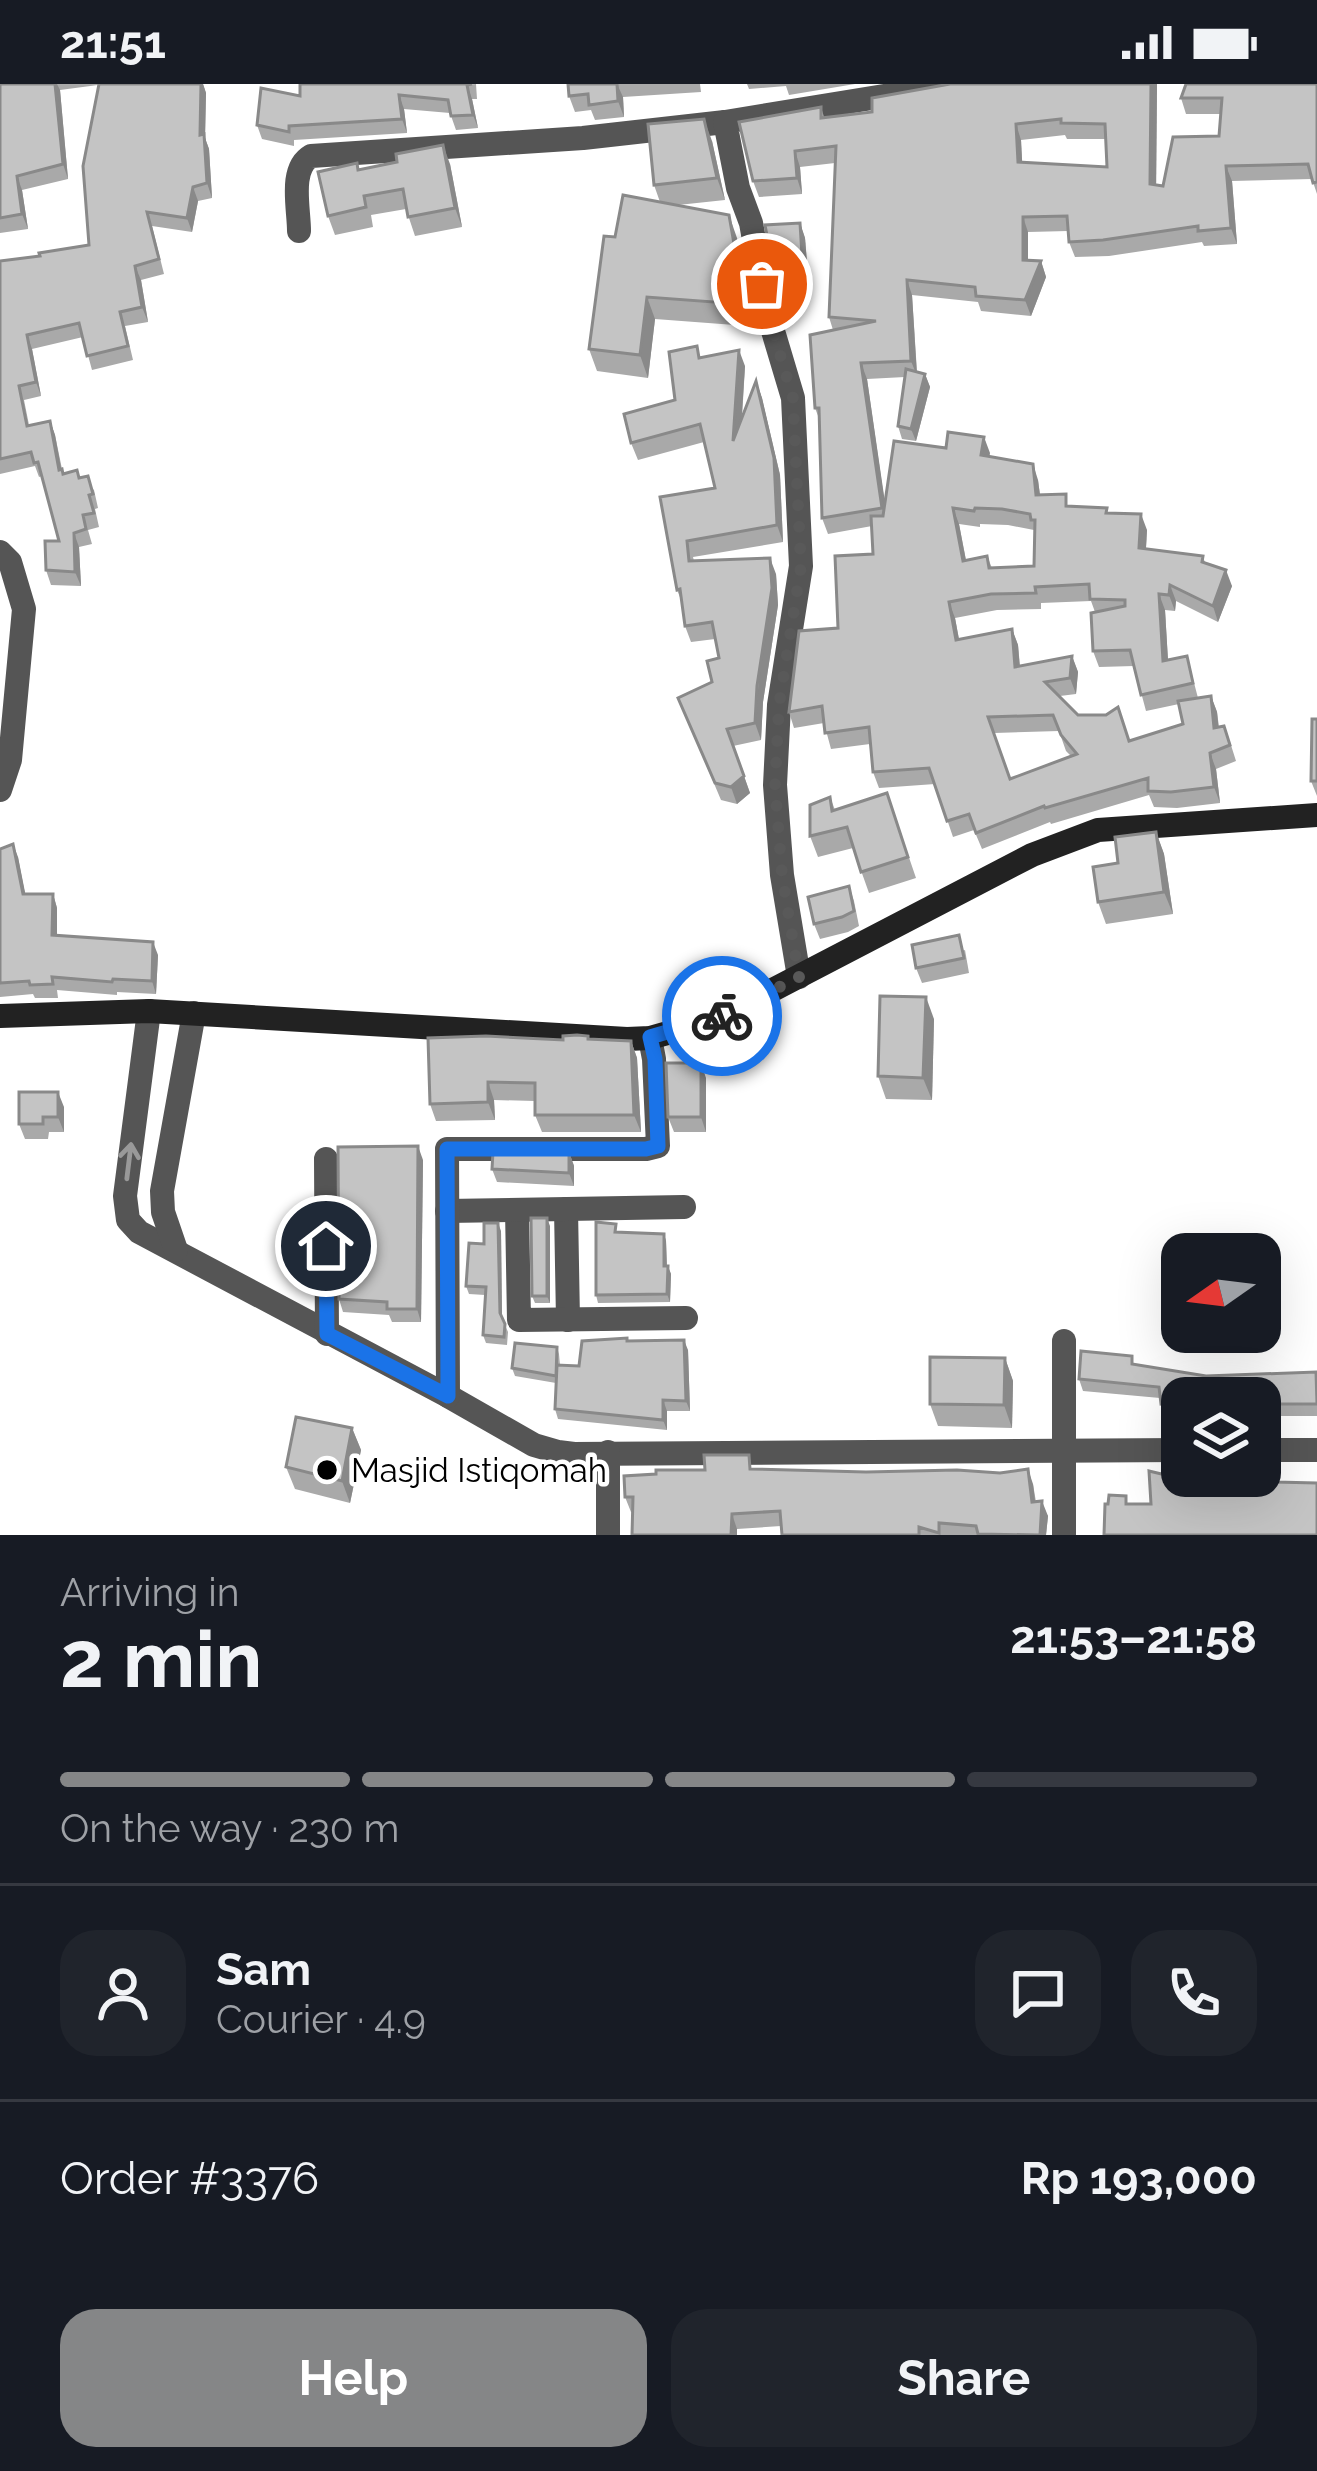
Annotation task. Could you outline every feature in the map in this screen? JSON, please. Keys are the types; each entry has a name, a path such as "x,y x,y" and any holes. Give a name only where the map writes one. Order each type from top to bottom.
{"street":[{"path":"299,231 298,171 310,155 583,138 725,122 958,84"},
{"path":"725,122 767,311 793,398 801,566 779,705 775,785 782,875 799,977"},
{"path":"0,552 10,562 24,609 10,760 0,790"},
{"path":"0,1016 149,1011 650,1037 717,1018 1032,855 1098,830 1317,815"},
{"path":"149,1011 127,1182 128,1220 139,1232 534,1445 558,1452 1161,1450"},
{"path":"176,1250 163,1212 162,1192 194,1013"},
{"path":"448,1396 447,1149 658,1146 650,1037"},
{"path":"326,1159 327,1334"},
{"path":"447,1211 684,1208"},
{"path":"566,1209 568,1320"},
{"path":"517,1210 519,1320 686,1318"},
{"path":"1064,1341 1064,1535"},
{"path":"1281,1450 1317,1450"},
{"path":"608,1452 608,1535"}],"building":[{"path":"0,84 55,84 63,164 17,176 22,214 0,218"},
{"path":"99,84 201,84 200,135 204,134 207,183 193,187 187,218 147,212 159,259 135,266 142,307 120,312 128,346 87,356 79,323 27,335 36,382 19,386 27,426 50,421 59,470 63,474 77,470 79,478 88,476 93,494 89,495 94,513 83,515 86,529 74,533 75,572 46,570 45,541 59,541 38,462 34,463 31,452 0,459 0,261 89,245 83,166"},
{"path":"300,84 472,84 467,85 473,115 451,116 448,100 399,95 402,119 289,126 289,132 257,125 261,88 300,96"},
{"path":"568,84 617,84 618,101 589,105 588,94 569,96"},
{"path":"950,84 1151,84 1150,184 1163,186 1173,137 1219,136 1222,98 1181,98 1186,84 1317,84 1317,182 1313,183 1308,164 1226,166 1231,228 1198,231 1198,226 1069,242 1067,216 1023,217 1023,260 1041,261 1025,300 976,296 975,287 907,280 911,361 861,363 882,508 822,518 819,408 815,408 810,335 876,321 829,317 836,146 795,151 797,178 753,181 739,122 821,107 821,118 872,112 872,98","holes":["1061,119 1061,123 1105,124 1107,167 1018,162 1016,124"]},
{"path":"704,119 717,178 654,185 648,124"},
{"path":"443,145 455,208 408,217 403,189 364,196 366,207 328,216 318,172 357,163 358,170 397,162 396,154"},
{"path":"623,195 729,215 741,284 740,304 647,297 640,355 589,349 604,236 615,237"},
{"path":"800,223 803,272 774,273 765,225"},
{"path":"697,346 699,358 739,350 733,441 756,381 774,458 777,525 687,541 689,561 770,558 772,588 755,723 727,729 744,776 731,787 715,783 678,698 712,682 707,661 719,658 712,622 685,626 660,497 715,488 700,424 631,443 624,414 675,400 669,352"},
{"path":"906,369 925,374 911,429 898,426"},
{"path":"948,432 984,437 981,455 1033,464 1036,495 1066,494 1066,506 1141,514 1139,548 1203,556 1202,562 1226,570 1213,606 1170,585 1169,595 1159,594 1163,661 1187,656 1193,683 1141,695 1130,650 1093,651 1091,613 1125,606 1125,600 1090,599 1089,584 1035,587 1036,593 991,594 949,602 956,640 1012,629 1015,667 1072,656 1070,678 1045,682 1078,715 1106,715 1118,707 1129,741 1183,724 1178,701 1211,696 1214,728 1224,726 1230,745 1210,753 1214,787 1148,791 1148,778 1044,806 976,833 969,814 947,821 929,768 873,772 869,727 825,733 822,706 789,712 799,631 838,628 835,556 873,554 871,516 883,516 894,441 946,448","holes":["953,508 1030,514 1035,520 1034,566 989,568 987,556 963,561","1053,715 1061,735 1077,754 1010,779 988,717"]},
{"path":"1312,719 1317,719 1317,781 1311,781"},
{"path":"887,793 908,857 861,872 847,827 810,836 810,805 830,797 832,811"},
{"path":"1156,832 1164,892 1098,902 1093,867 1118,863 1115,837"},
{"path":"13,844 23,894 53,894 52,935 153,942 152,981 52,977 53,984 0,983 0,849"},
{"path":"849,886 854,911 814,924 808,897"},
{"path":"959,935 964,958 916,968 912,945"},
{"path":"880,996 926,997 923,1078 878,1076"},
{"path":"563,1036 631,1041 634,1115 535,1115 535,1083 488,1082 488,1102 430,1104 428,1038 563,1040"},
{"path":"666,1063 701,1063 701,1117 668,1117"},
{"path":"19,1092 58,1092 58,1117 43,1117 43,1124 19,1124"},
{"path":"418,1146 417,1309 387,1309 387,1302 339,1299 338,1147"},
{"path":"493,1152 569,1152 569,1173 492,1169"},
{"path":"531,1218 547,1218 547,1296 532,1296"},
{"path":"596,1222 616,1224 615,1232 664,1234 667,1294 596,1295"},
{"path":"484,1223 498,1223 504,1337 483,1335 486,1287 466,1286 469,1243 484,1244"},
{"path":"684,1340 686,1401 663,1400 663,1420 555,1409 557,1365 579,1366 582,1341"},
{"path":"515,1343 557,1347 556,1376 512,1368"},
{"path":"1081,1351 1132,1356 1132,1364 1206,1376 1316,1372 1317,1404 1281,1404 1281,1377 1161,1377 1161,1404 1159,1387 1079,1379"},
{"path":"930,1357 1005,1358 1004,1405 930,1404"},
{"path":"296,1417 352,1428 342,1481 286,1467"},
{"path":"704,1455 749,1455 750,1469 1000,1473 1028,1469 1032,1502 1042,1501 1040,1535 978,1534 976,1526 939,1523 939,1533 919,1527 919,1535 782,1535 780,1511 732,1514 731,1535 632,1535 633,1497 625,1497 624,1476 656,1474 656,1470 705,1470"},
{"path":"1149,1471 1161,1474 1161,1497 1281,1497 1281,1482 1317,1483 1317,1535 1104,1535 1109,1495 1126,1496 1126,1504 1151,1504"}],"way so far":[{"path":"722,1016 799,977 782,875 775,785 779,705 801,566 793,398 762,284"}],"place":[{"name":"Masjid Istiqomah","path":"327,1470"}],"route":[{"path":"326,1246 327,1334 448,1396 447,1149 658,1146 650,1037 722,1016"}]}
